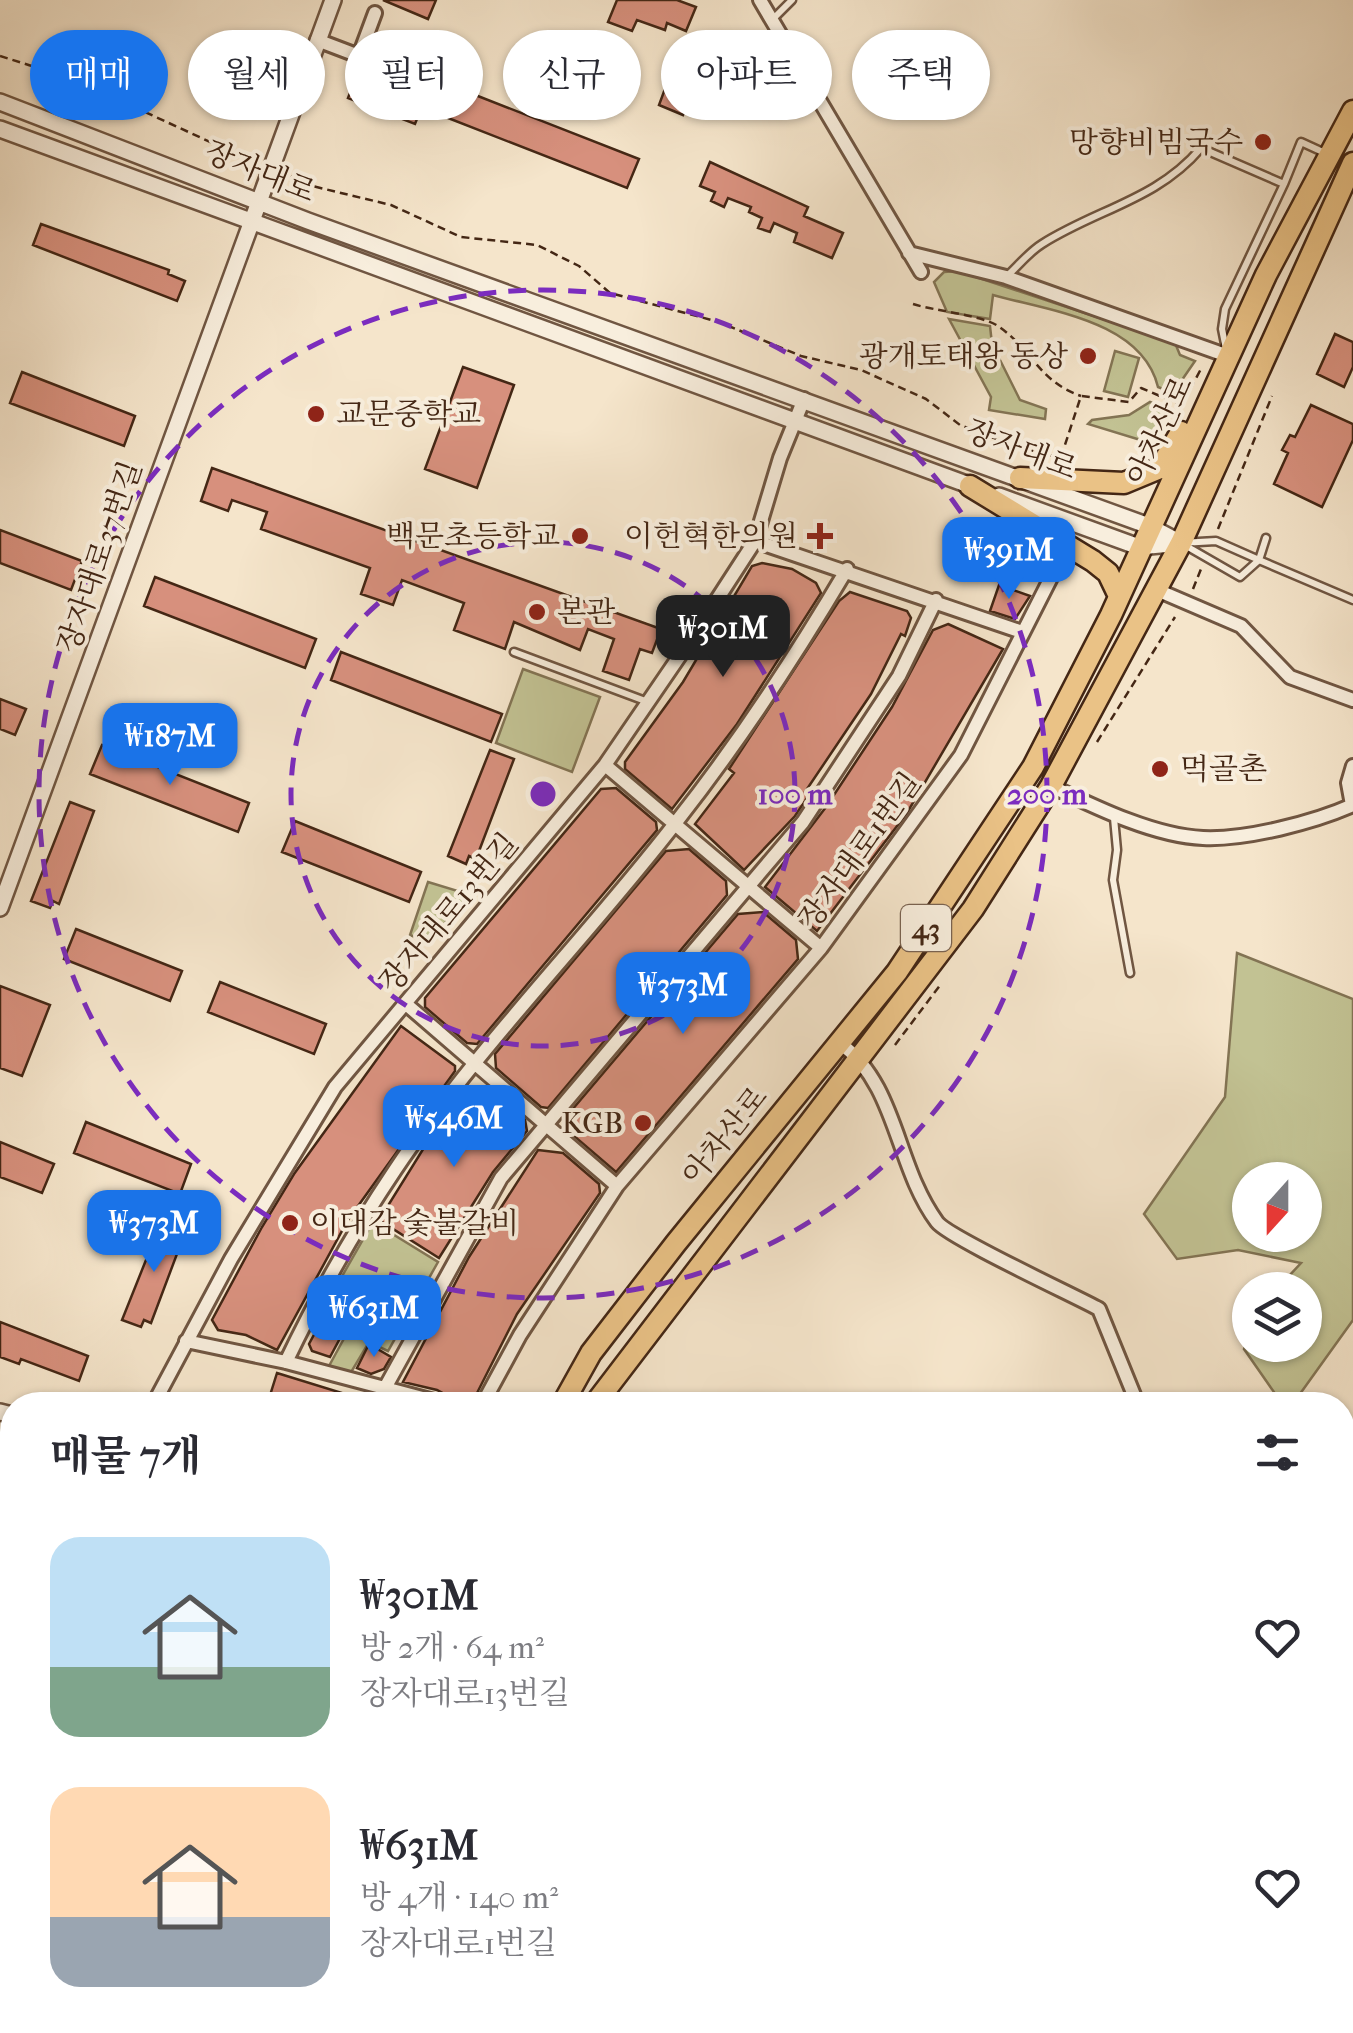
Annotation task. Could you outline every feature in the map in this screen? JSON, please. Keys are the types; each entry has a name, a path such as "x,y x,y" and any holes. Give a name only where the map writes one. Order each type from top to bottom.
{"main road":[{"name":"아차산로","path":"569,1392 591,1353 897,972 1033,767 1119,596 1228,356 1353,111"},
{"name":"아차산로","path":"604,1392 973,909 1051,786 1180,543 1353,162"},
{"path":"1020,478 1124,483 1160,468 1180,433 1208,400"},
{"path":"970,486 1108,574 1119,596"}],"street":[{"name":"장자대로37번길","path":"321,30 332,0"},
{"path":"760,0 921,272"},
{"path":"325,43 359,56 375,12"},
{"name":"장자대로","path":"0,102 1149,526 1180,543"},
{"name":"장자대로37번길","path":"0,908 288,120"},
{"name":"장자대로","path":"0,129 249,224 1138,547 1180,543"},
{"path":"909,254 1006,277 1228,356"},
{"name":"장자대로13번길","path":"160,1392 335,1087 606,764 650,702 754,540 804,399"},
{"path":"754,540 1022,632"},
{"name":"장자대로1번길","path":"489,1392 520,1335 617,1186 821,948 961,755 1067,546"},
{"path":"286,1362 324,1284 396,1168 476,1064 676,824 741,737 847,569"},
{"path":"1156,590 1241,626 1290,678 1353,700"},
{"path":"385,1388 501,1178 803,822 899,676 936,600"},
{"path":"606,764 821,948"},
{"path":"1051,786 1114,816 1203,838 1315,822 1353,805 1348,783 1353,766"},
{"path":"406,1004 617,1186"},
{"path":"840,1043 859,1058 884,1095 904,1163 939,1226 1099,1309 1133,1392"},
{"path":"186,1341 400,1392"}],"lane":[{"path":"772,20 792,0"},
{"path":"1228,356 1222,329 1225,310 1300,142 1328,155"},
{"path":"1006,277 1041,245 1143,197 1178,174 1201,148 1284,184"},
{"path":"1180,543 1240,577 1259,560 1266,538"},
{"path":"1180,543 1216,541 1351,600 1353,590"},
{"path":"514,652 650,702"},
{"path":"1114,816 1117,850 1113,880 1130,973"}],"path":[{"path":"0,56 73,79 257,163"},
{"path":"291,176 308,185 391,205 462,237 536,245 579,266 610,293 719,322 801,356 861,370 926,399 960,425 1084,464"},
{"path":"912,304 994,323 1028,351 1038,370 1055,387 1081,396 1129,402 1141,388 1182,404"},
{"path":"1061,458 1081,396"}],"green space":[{"path":"958,271 1175,343 1180,355 1195,361 1173,393 1158,387 1149,365 1133,347 1091,322 993,295 990,319 947,312 934,282 944,272"},
{"path":"949,319 990,326 992,344 1020,400 1046,409 1045,419 989,410 991,397"},
{"path":"1115,351 1139,358 1128,397 1104,391"},
{"path":"1150,402 1169,409 1147,442 1088,424 1092,420 1129,415"},
{"path":"523,669 600,697 572,772 496,743"},
{"path":"428,882 471,895 427,942 410,935"},
{"path":"1237,953 1353,999 1353,1320 1301,1392 1274,1392 1253,1362 1322,1362 1322,1272 1293,1272 1301,1263 1248,1252 1322,1252 1322,1162 1232,1162 1232,1251 1177,1259 1144,1214 1225,1097"},
{"path":"373,1222 438,1262 388,1351 369,1342 350,1374 329,1366 353,1322 325,1306"}],"building":[{"path":"383,0 436,0 428,19"},
{"path":"617,0 677,0 696,7 686,30 667,23 665,30 637,20 629,30 608,22"},
{"path":"483,98 503,106 503,120 539,120 639,159 627,188 453,120 483,120"},
{"path":"710,162 808,207 804,216 843,233 832,258 794,242 797,233 774,223 770,232 758,228 762,218 749,212 751,207 728,198 724,207 711,201 715,192 700,186"},
{"path":"41,224 169,270 168,274 185,281 177,301 33,245"},
{"path":"1335,334 1353,342 1353,367 1344,387 1317,374"},
{"path":"463,367 514,385 477,488 425,469"},
{"path":"22,372 135,416 124,446 10,403"},
{"path":"1311,405 1353,424 1353,440 1322,507 1274,484 1288,453 1282,450 1290,435 1295,437"},
{"path":"212,468 661,629 652,653 640,649 629,680 603,671 614,639 588,629 580,650 514,622 505,649 454,630 464,603 402,580 393,605 361,594 370,568 261,529 267,512 232,500 228,511 201,501"},
{"path":"0,530 82,561 71,590 0,563"},
{"path":"762,563 792,569 816,583 821,593 737,724 672,809 625,769 625,762 683,682 752,566"},
{"path":"155,577 316,639 305,668 144,606"},
{"path":"999,585 1030,596 1015,619 990,611"},
{"path":"850,592 907,611 911,618 905,636 901,634 871,694 805,792 809,795 795,816 744,870 695,824 734,773 729,769 839,601"},
{"path":"948,624 1003,649 907,813 817,931 765,887 826,807 892,707 933,630"},
{"path":"341,652 502,714 491,742 331,680"},
{"path":"0,699 26,709 15,735 0,729"},
{"path":"102,745 249,803 238,832 90,774"},
{"path":"490,750 514,759 476,859 469,856 466,864 448,856"},
{"path":"616,788 656,822 657,830 477,1044 467,1043 425,1007 425,998 601,789"},
{"path":"70,802 94,811 59,904 53,901 50,908 31,901"},
{"path":"295,821 421,872 409,902 282,852"},
{"path":"689,849 726,881 727,895 548,1108 541,1107 496,1068 495,1054 666,851"},
{"path":"763,912 796,940 798,959 616,1172 567,1130 566,1117 738,914"},
{"path":"76,929 182,971 170,1001 64,959"},
{"path":"220,982 326,1024 314,1054 208,1012"},
{"path":"0,986 50,1005 22,1076 0,1068"},
{"path":"401,1026 455,1066 455,1071 348,1220 277,1350 246,1335 218,1330 212,1320 262,1227 294,1174"},
{"path":"478,1088 497,1102 497,1096 525,1120 527,1131 493,1172 439,1258 379,1220 435,1130 466,1090"},
{"path":"86,1122 191,1164 180,1194 74,1153"},
{"path":"0,1142 54,1164 42,1193 0,1177"},
{"path":"538,1150 563,1153 599,1184 600,1193 517,1314 478,1392 441,1392 403,1382 469,1257"},
{"path":"162,1220 186,1230 151,1323 144,1320 141,1327 122,1320"},
{"path":"324,1316 346,1327 330,1357 312,1351 309,1344"},
{"path":"0,1322 88,1356 79,1381 21,1359 19,1364 0,1357"},
{"path":"369,1344 391,1357 384,1369 371,1374 357,1368"},
{"path":"277,1373 339,1392 271,1392"}],"place":[{"name":"망향비빔국수","path":"1263,142"},
{"name":"광개토태왕 동상","path":"1088,356"},
{"name":"교문중학교","path":"316,414"},
{"name":"백문초등학교","path":"580,536"},
{"name":"이헌혁한의원","path":"820,536"},
{"name":"본관","path":"537,612"},
{"name":"먹골촌","path":"1160,769"},
{"name":"KGB","path":"643,1123"},
{"name":"이대감 숯불갈비","path":"290,1223"}]}
